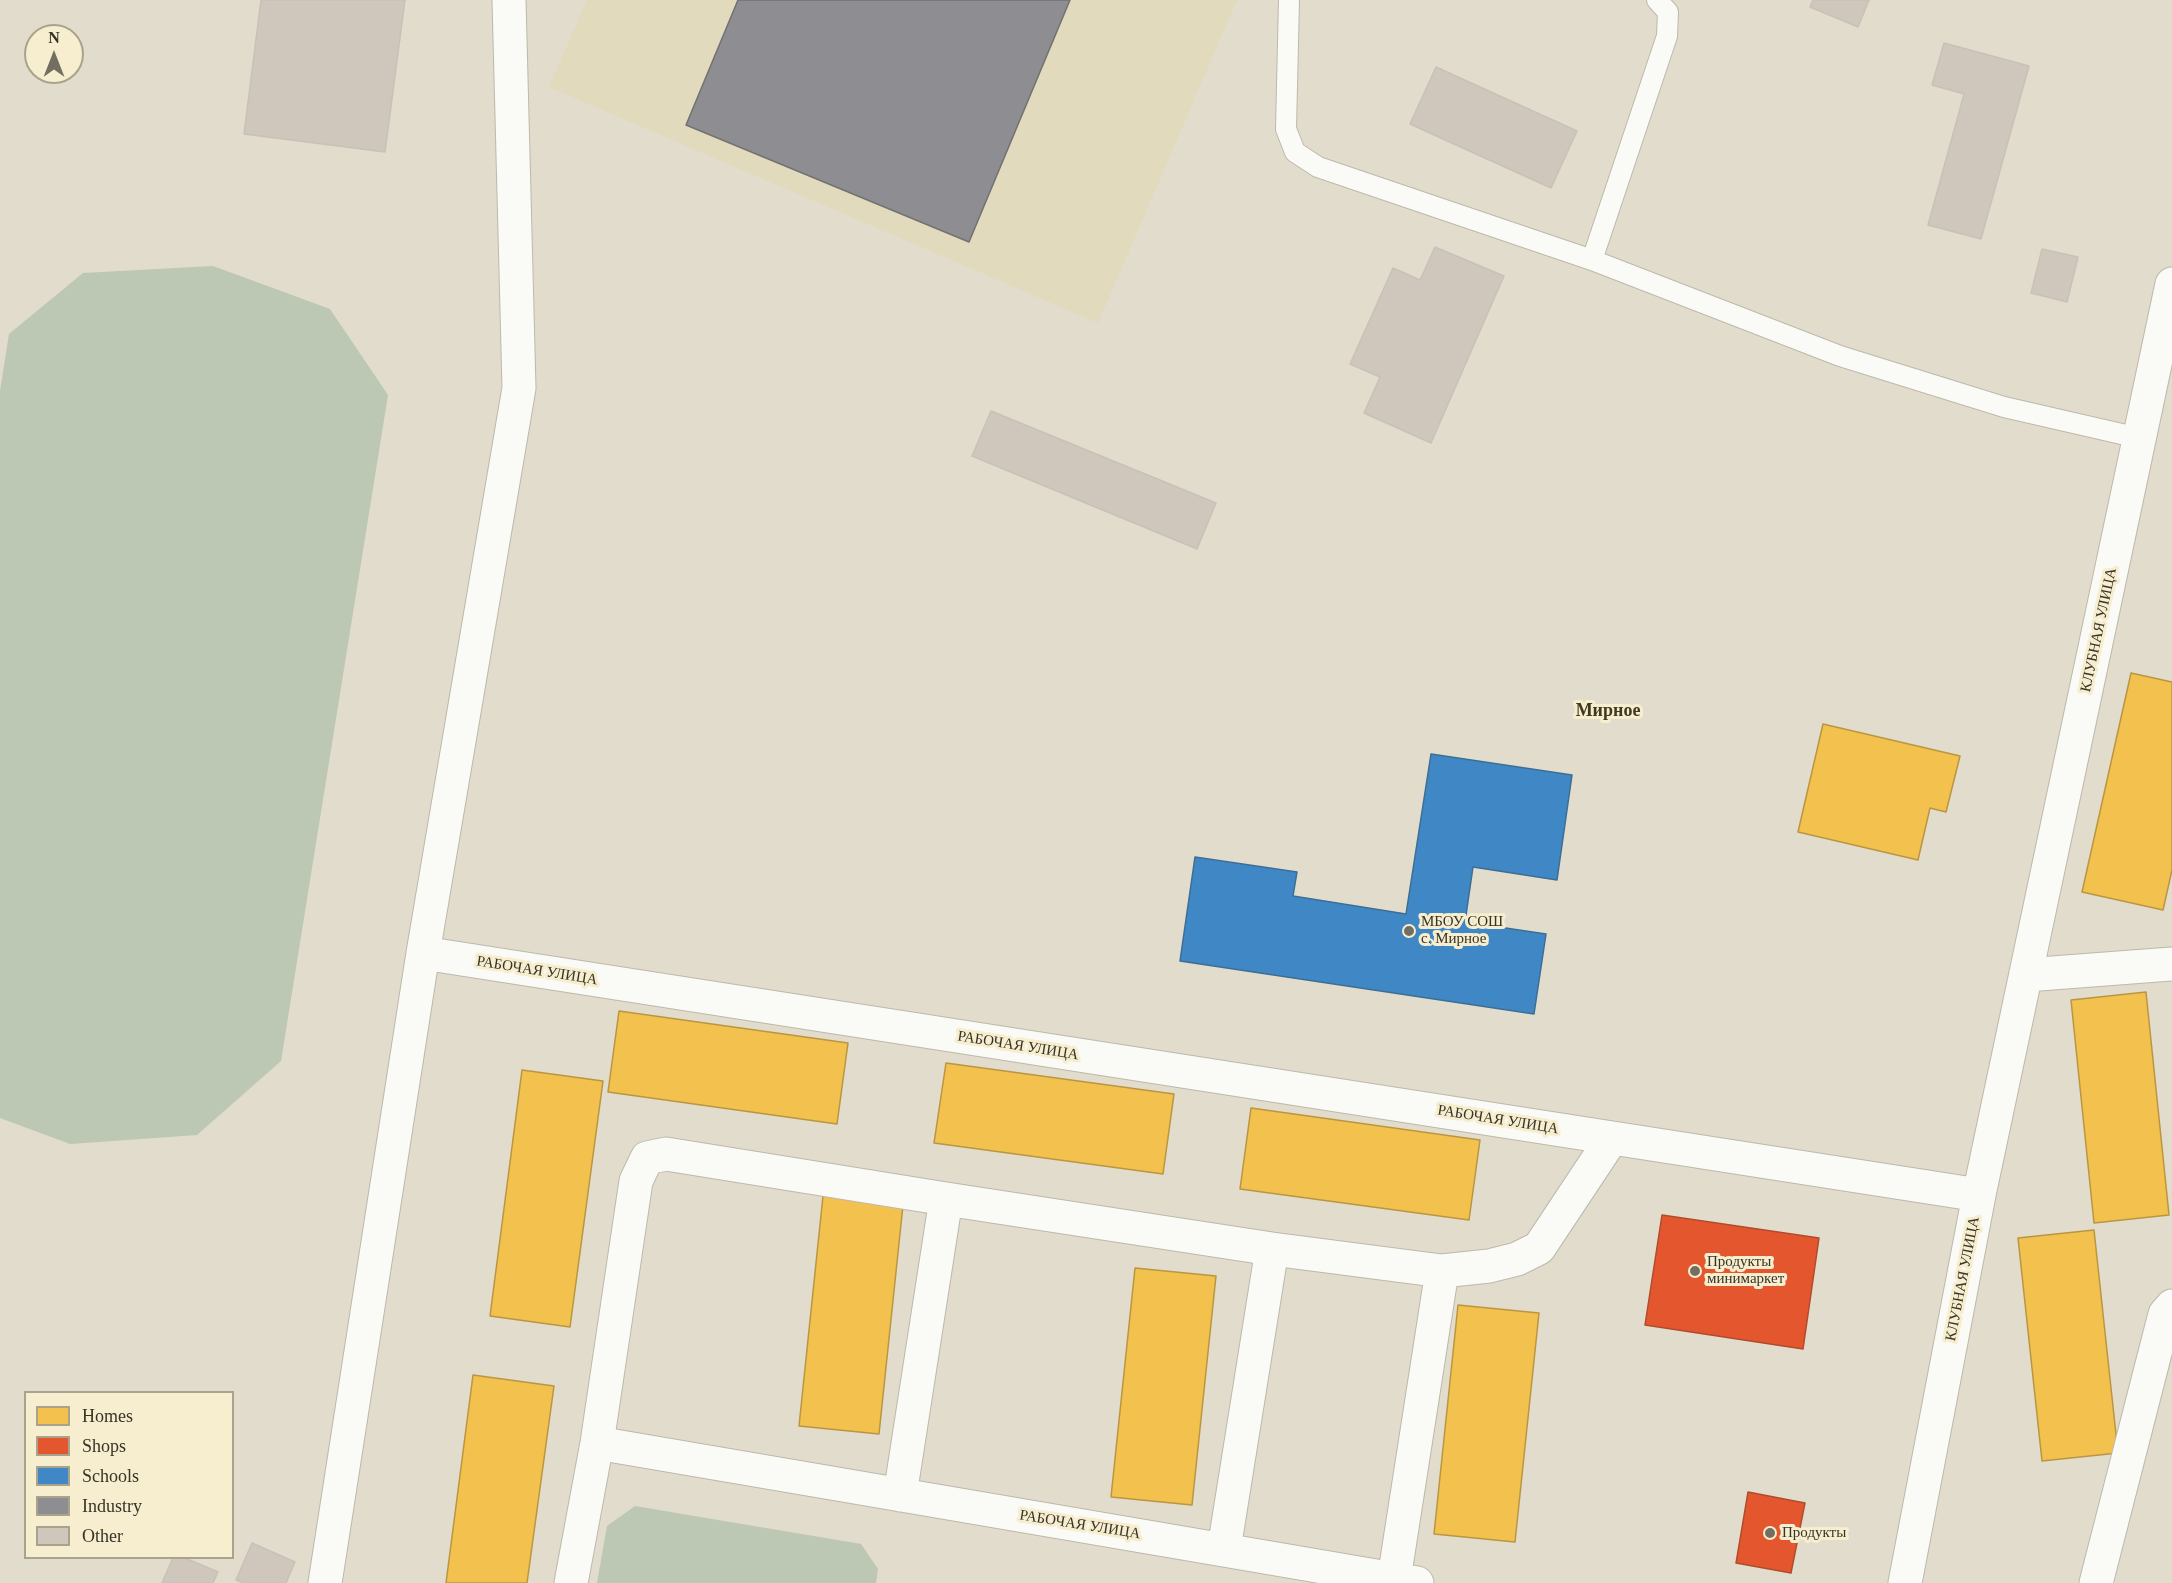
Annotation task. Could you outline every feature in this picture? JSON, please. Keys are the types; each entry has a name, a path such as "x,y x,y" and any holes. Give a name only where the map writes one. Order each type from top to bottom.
{"street":[{"path":"325,1583 423,953 519,388 509,0"},
{"name":"КЛУБНАЯ УЛИЦА","path":"1905,1583 1979,1195 2172,284"},
{"name":"РАБОЧАЯ УЛИЦА","path":"423,953 1979,1195"},
{"path":"2026,975 2172,964"},
{"path":"572,1583 597,1443 636,1181 647,1158 666,1154 1272,1249 1442,1271 1489,1266 1517,1259 1539,1248 1612,1138"},
{"path":"900,1495 946,1199"},
{"path":"1224,1549 1272,1249"},
{"name":"РАБОЧАЯ УЛИЦА","path":"597,1443 1406,1581 1442,1271"},
{"path":"2096,1583 2165,1314 2172,1306"}],"lane":[{"path":"1289,0 1286,129 1295,152 1318,167 1592,260 1840,356 2004,407 2139,438"},
{"path":"1592,260 1667,36 1668,12 1657,0"}],"shaded area":[{"path":"587,0 1237,0 1098,323 549,87"}],"green space":[{"path":"213,266 330,309 388,395 281,1061 197,1135 70,1144 0,1118 0,391 9,334 83,273"},
{"path":"635,1506 861,1544 878,1569 876,1583 597,1583 607,1526"}],"building: Homes":[{"path":"2131,673 2172,682 2172,870 2163,910 2082,892"},
{"path":"1823,724 1960,756 1946,812 1930,808 1918,860 1798,832"},
{"path":"2146,992 2169,1215 2094,1223 2071,1000"},
{"path":"619,1011 848,1043 837,1124 608,1092"},
{"path":"946,1063 1174,1094 1163,1174 934,1143"},
{"path":"522,1070 603,1081 570,1327 490,1316"},
{"path":"1251,1108 1480,1140 1469,1220 1240,1189"},
{"path":"823,1196 903,1205 879,1434 799,1426"},
{"path":"2094,1230 2118,1453 2042,1461 2018,1238"},
{"path":"1135,1268 1216,1276 1192,1505 1111,1497"},
{"path":"1458,1305 1539,1313 1515,1542 1434,1534"},
{"path":"473,1375 554,1386 527,1583 446,1583"}],"building: Shops":[{"path":"1662,1215 1819,1238 1803,1349 1645,1325"},
{"name":"Продукты","path":"1748,1492 1805,1503 1791,1573 1736,1563"}],"building: Schools":[{"path":"1431,754 1572,775 1557,880 1473,867 1465,922 1546,934 1534,1014 1180,961 1195,857 1297,872 1293,896 1406,914"}],"building: Industry":[{"path":"738,0 1070,0 969,242 686,125"}],"building: Other":[{"path":"261,0 405,0 385,152 244,134"},
{"path":"1813,0 1869,0 1858,27 1810,7"},
{"path":"1944,43 2029,66 1981,239 1928,225 1964,94 1932,85"},
{"path":"1436,67 1577,131 1551,188 1410,124"},
{"path":"1435,247 1504,276 1431,443 1364,413 1380,377 1350,364 1393,268 1420,280"},
{"path":"2042,249 2078,257 2067,302 2031,293"},
{"path":"991,411 1216,503 1197,549 972,456"},
{"path":"252,1543 295,1562 286,1583 244,1583 236,1580"},
{"path":"173,1559 187,1559 218,1572 213,1583 162,1583"}],"place":[{"name":"МБОУ СОШ с. Мирное","path":"1409,931"},
{"name":"Продукты минимаркет","path":"1695,1271"},
{"name":"Продукты","path":"1770,1533"}],"district":[{"name":"Мирное","path":"1608,711"}]}
